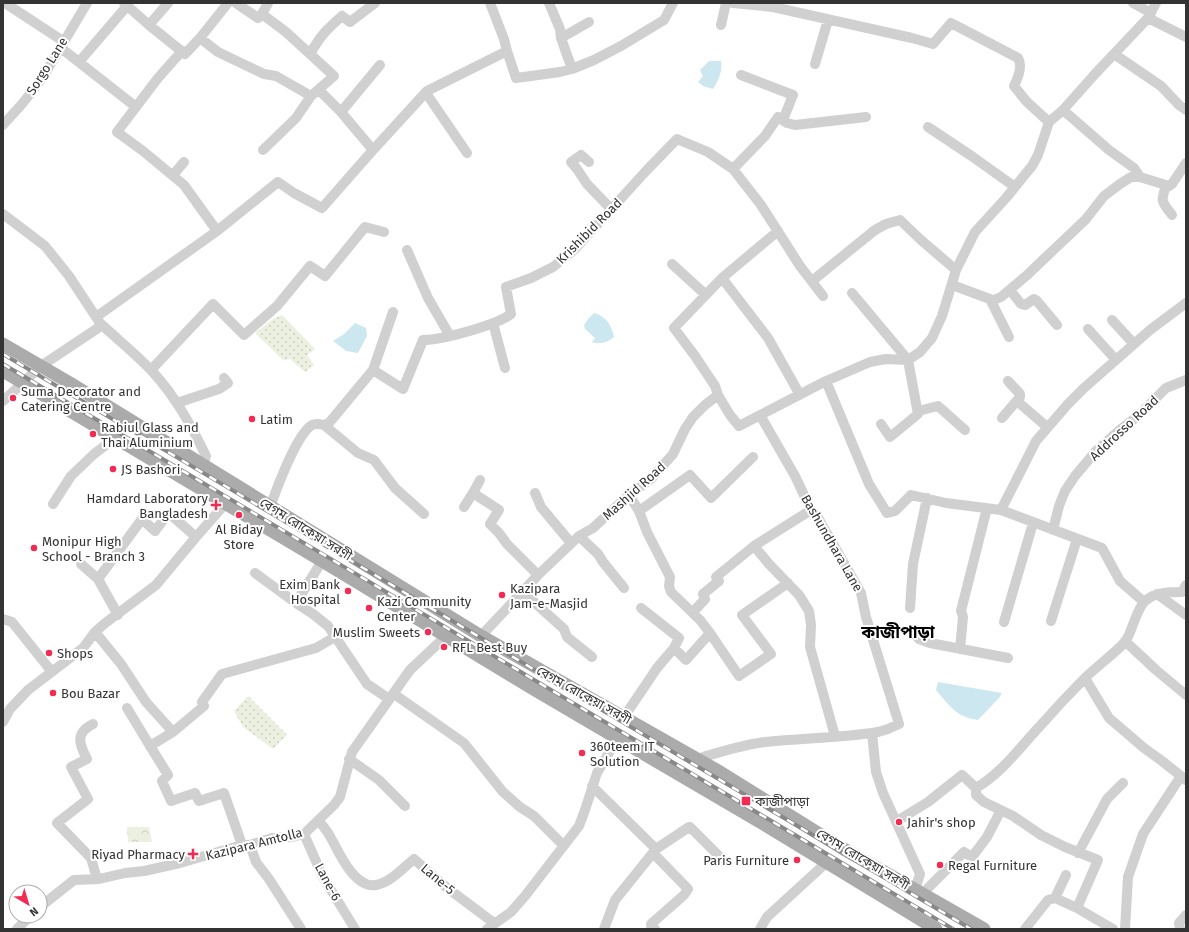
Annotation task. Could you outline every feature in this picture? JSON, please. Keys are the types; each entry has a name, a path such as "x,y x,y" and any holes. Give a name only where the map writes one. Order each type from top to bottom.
{"main road":[{"name":"বেগম রোকেয়া সরণী","path":"3,344 203,465 480,636 697,758 842,848 984,929"},
{"name":"বেগম রোকেয়া সরণী","path":"3,371 322,560 617,739 827,862 936,929"},
{"path":"904,910 918,892"}],"street":[{"path":"5,3 62,45 78,62 136,107"},
{"name":"Sorgo Lane","path":"3,125 43,77 87,3"},
{"path":"149,25 168,3"},
{"path":"78,62 126,4 149,25 186,54 228,3"},
{"path":"236,3 258,18 268,3"},
{"path":"310,54 319,38 342,16 350,22 375,3"},
{"path":"490,3 504,39 516,78 572,69 594,60 642,34 664,20 673,3"},
{"path":"549,3 560,29 561,38 572,69"},
{"path":"720,25 726,3"},
{"path":"733,3 773,7 933,44 951,23 1018,58 1021,62 1014,86 1027,102 1050,122"},
{"path":"1133,3 1150,16 1186,37"},
{"path":"778,231 722,278 674,328 715,386 718,395 730,415 739,426 826,381 870,362 886,359 908,360 920,352 932,338 942,316 956,270 975,232 1032,166 1038,155 1050,122 1063,110 1150,16 1156,3"},
{"path":"262,14 286,32 334,76 315,93 296,118 263,150"},
{"path":"815,64 828,20"},
{"path":"561,38 589,22"},
{"path":"200,38 218,52 264,74 276,76 315,93 341,112 373,150"},
{"path":"182,51 158,78 118,132 184,185 217,231"},
{"path":"98,320 217,231 278,182 294,193 322,208 426,93 507,51"},
{"path":"1114,54 1161,86 1179,105 1186,110"},
{"path":"341,112 380,65"},
{"path":"741,75 793,94 783,120"},
{"path":"426,93 467,153"},
{"path":"1063,110 1109,150 1134,168 1140,177"},
{"path":"823,296 800,266 761,205 733,169 766,136 778,117 787,123 795,125 866,117"},
{"path":"928,127 1015,187"},
{"name":"Krishibid Road","path":"373,370 403,389 423,340 440,339 506,318 511,314 506,287 531,278 553,267 575,249 678,139 708,152 733,169"},
{"path":"589,162 581,155 571,162 578,169 587,184 611,209"},
{"path":"173,175 184,162"},
{"path":"952,285 994,300 1000,297 1010,290 1086,219 1104,196 1131,177 1140,177 1169,186 1172,184 1186,163"},
{"path":"1166,186 1162,202 1172,215"},
{"path":"3,214 45,246 69,276 98,320 151,370 177,403 206,456 203,465"},
{"path":"812,281 875,230 886,224 900,220 956,270"},
{"path":"151,370 214,304 244,336 277,306 310,266 325,276 365,227 384,232"},
{"path":"407,250 428,298 450,336"},
{"path":"672,264 706,295"},
{"path":"722,278 768,338 800,395"},
{"path":"1010,290 1021,304 1025,305 1036,300 1057,325"},
{"path":"852,293 908,360 918,414 890,436 881,424"},
{"path":"990,299 1009,337"},
{"path":"1001,510 1036,441 1078,393 1150,330 1186,303"},
{"path":"324,425 328,423 373,370 393,312"},
{"path":"3,402 41,366 98,328 98,320"},
{"path":"1112,320 1134,344"},
{"path":"493,323 505,368"},
{"path":"1088,329 1116,360"},
{"path":"177,403 219,389 228,384 224,378"},
{"name":"Addrosso Road","path":"1053,530 1059,506 1066,491 1075,476 1096,451 1138,416 1166,388 1186,380"},
{"path":"826,381 869,484 887,513 895,511 911,495 946,503 1001,510 1102,548 1120,581 1144,602"},
{"path":"1002,418 1020,397 1020,394 1008,381"},
{"name":"Mashjid Road","path":"480,636 538,575 575,539 593,528 629,495 651,479 673,454 685,429 694,417 718,395"},
{"path":"1017,401 1047,428"},
{"path":"918,410 938,406 965,430"},
{"name":"Bashundhara Lane","path":"760,415 795,476 811,510 817,516 861,593 866,617 899,724 888,729 872,733"},
{"path":"270,507 300,438 313,425 318,424 324,425 358,453 374,460 395,488 424,514"},
{"path":"52,504 71,476 94,454 115,438"},
{"path":"639,511 690,475 711,498 753,457"},
{"path":"464,507 480,480"},
{"path":"473,493 499,510 490,524 507,544 538,575"},
{"path":"535,493 541,507 575,539 598,554 624,588"},
{"path":"629,495 639,511 670,577 669,586 671,592 700,620 739,676 771,654 742,615 788,583"},
{"path":"910,608 913,564 926,498"},
{"path":"3,722 10,709 28,690 83,648 95,632 156,586 226,503"},
{"path":"960,648 963,617 961,611 988,508"},
{"path":"693,612 705,599 703,594 719,581 716,577 754,546 811,510"},
{"path":"98,579 142,519 154,531 167,515 171,515 196,537"},
{"path":"1004,622 1033,523"},
{"path":"1051,621 1077,539"},
{"path":"754,546 799,595 809,610 811,625 810,647 835,736"},
{"path":"296,603 322,560"},
{"path":"81,564 98,579 118,615"},
{"path":"255,573 328,626 367,684 391,696 446,729 464,743 503,792 520,807 534,816 564,845"},
{"path":"976,788 986,782 1015,755 1040,725 1085,678 1125,641 1144,602 1157,594 1166,592 1182,592 1186,585"},
{"path":"523,592 564,629 567,637 592,657"},
{"path":"1157,594 1186,615"},
{"path":"624,717 657,668 674,648 678,638 641,608"},
{"path":"3,619 12,622 52,672"},
{"path":"95,632 121,664 146,702 173,732"},
{"path":"914,633 919,639 930,643 1008,658"},
{"path":"674,648 686,660 710,634"},
{"name":"Kazipara Amtolla","path":"48,901 74,880 97,879 125,873 144,871 180,863 272,838 292,837 304,834 340,797 352,752 391,696 410,670 446,636"},
{"path":"150,746 173,732 204,706 202,702 222,674 316,648 334,637"},
{"path":"1125,641 1186,695"},
{"path":"1085,678 1109,718 1144,748 1183,778 1143,834 1128,877 1125,929"},
{"path":"127,708 168,775 162,781 171,801 195,793 199,802 224,793 246,845 301,929"},
{"path":"93,724 85,728 82,732 80,741 81,747 87,759 71,767 88,800 56,823 91,858 97,879"},
{"path":"697,758 764,742 872,733 876,772 920,874 918,892"},
{"path":"491,926 511,912 579,826 597,773 617,739"},
{"path":"350,759 379,780 405,806"},
{"path":"896,821 928,802 962,775 976,788 976,795 984,802 1013,816 1041,835 1078,853 1098,860 1077,908"},
{"path":"1078,853 1106,799 1123,783"},
{"path":"592,786 655,851 688,889 684,895 651,924 651,926 655,929"},
{"path":"918,892 964,852 972,857 987,837 1001,810"},
{"name":"Lane-5","path":"319,820 331,837 344,862 354,874 364,882 370,885 376,885 386,881 414,859 491,926"},
{"path":"604,929 615,900 655,851 690,827 725,862"},
{"name":"Lane-6","path":"304,834 323,877 355,929"},
{"path":"760,929 767,917 776,908 827,862"},
{"path":"1055,898 1066,875"},
{"path":"1025,929 1048,900 1055,898 1077,908 1113,929"},
{"path":"1180,929 1179,922 1186,915"}],"green space":[{"path":"282,315 315,349 307,355 314,365 305,372 290,359 283,360 255,333 273,319"},
{"path":"248,696 287,735 273,749 243,727 234,711"},
{"path":"127,827 149,827 152,842 128,842"}],"water":[{"path":"709,61 721,61 721,72 713,89 703,86 698,82 703,76 700,70"},
{"path":"594,313 602,316 610,325 614,337 607,342 592,342 595,338 585,329 584,325"},
{"path":"355,323 366,328 367,336 358,353 346,351 333,341 344,334"},
{"path":"938,682 1002,693 978,720 970,719 954,710 936,690"}],"railway":[{"path":"3,354 971,929"},
{"path":"3,364 953,929"}],"place":[{"name":"Suma Decorator and Catering Centre","path":"13,398"},
{"name":"Latim","path":"252,419"},
{"name":"Rabiul Glass and Thai Aluminium","path":"93,434"},
{"name":"JS Bashori","path":"113,469"},
{"name":"Hamdard Laboratory Bangladesh","path":"216,505"},
{"name":"Al Biday Store","path":"239,515"},
{"name":"Monipur High School - Branch 3","path":"34,548"},
{"name":"Exim Bank Hospital","path":"348,591"},
{"name":"Kazipara Jam-e-Masjid","path":"502,595"},
{"name":"Kazi Community Center","path":"369,608"},
{"name":"Muslim Sweets","path":"428,632"},
{"name":"RFL Best Buy","path":"444,647"},
{"name":"Shops","path":"49,653"},
{"name":"Bou Bazar","path":"53,693"},
{"name":"360teem IT Solution","path":"582,753"},
{"name":"কাজীপাড়া","path":"746,801"},
{"name":"Jahir's shop","path":"899,822"},
{"name":"Riyad Pharmacy","path":"193,854"},
{"name":"Paris Furniture","path":"797,860"},
{"name":"Regal Furniture","path":"940,865"}],"district":[{"name":"কাজীপাড়া","path":"898,632"}]}
